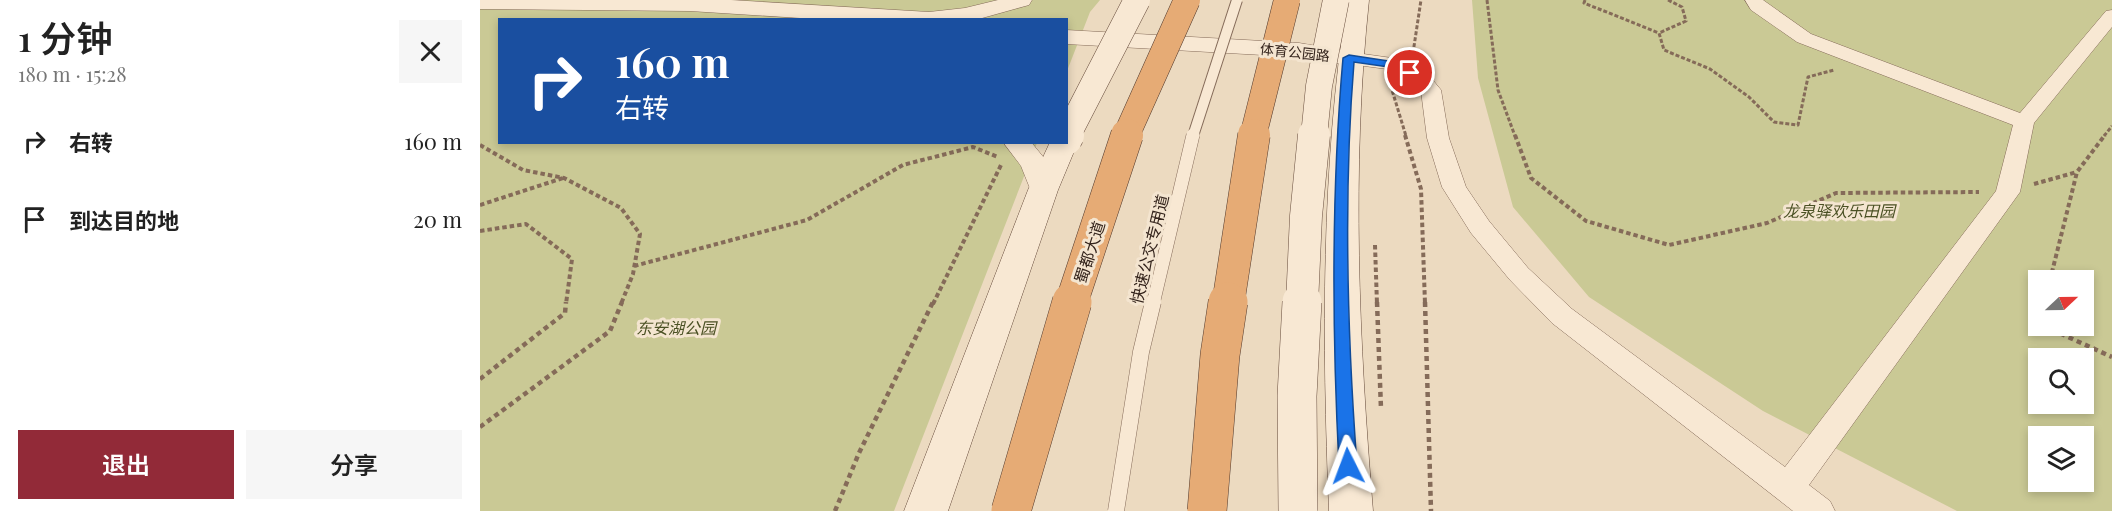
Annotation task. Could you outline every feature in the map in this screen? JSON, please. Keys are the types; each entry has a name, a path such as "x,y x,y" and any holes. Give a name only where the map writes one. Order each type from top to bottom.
{"highway":[{"name":"蜀都大道","path":"1011,511 1056,351 1126,136 1187,0"},
{"path":"1207,511 1221,355 1253,137 1287,0"}],"main road":[{"path":"1068,137 1137,0"},
{"path":"1298,511 1297,396 1306,216 1319,86 1336,0"},
{"path":"1351,511 1341,354 1341,148 1349,58 1358,0"},
{"path":"926,511 1043,190 1065,144"}],"street":[{"path":"480,3 690,4 929,18 972,14 1022,0"},
{"path":"1754,0 1757,6 1804,38 2024,122"},
{"path":"480,3 716,18"},
{"path":"1788,488 2008,192 2024,122 2112,15"},
{"path":"480,16 522,18"},
{"path":"480,16 498,20"},
{"name":"体育公园路","path":"1068,37 1299,50 1349,58"},
{"name":"体育公园路","path":"1068,49 1298,62 1349,58"},
{"path":"1349,58 1392,64 1420,77 1431,90 1438,138 1454,187 1480,227 1519,274 1562,316 1818,511"},
{"path":"1010,151 1035,164 1043,190"}],"lane":[{"name":"快速公交专用道","path":"1116,511 1141,352 1193,136 1237,0"}],"path":[{"path":"1421,0 1410,73 1392,90 1420,189 1431,511"},
{"path":"1487,0 1498,90 1531,178 1586,221 1669,245 1767,223 1836,193 2008,192 2077,172"},
{"path":"1586,0 1584,3 1659,33 1686,21 1682,7 1668,0"},
{"path":"1659,33 1664,50 1710,69 1749,97 1774,123 1798,125 1808,77 1840,68"},
{"path":"2052,270 2077,172 2112,126"},
{"path":"480,145 523,170 564,178 621,208 640,234 634,266 610,331 480,427"},
{"path":"634,266 807,220 903,165 972,147 1010,151 859,453 835,511"},
{"path":"480,205 564,178"},
{"path":"480,231 526,224 572,259 565,313 480,379"},
{"path":"1374,236 1382,413"},
{"path":"2066,336 2112,357"}],"green space":[{"name":"东安湖公园","path":"480,0 1100,0 1090,12 1068,68 1068,18 498,18 498,144 1037,144 894,511 480,511"},
{"name":"龙泉驿欢乐田园","path":"1472,0 2112,0 2112,511 1957,511 1763,411 1589,297 1513,207 1478,78"}],"route":[{"path":"1348,466 1341,354 1341,148 1349,58 1392,64 1410,73"}]}
